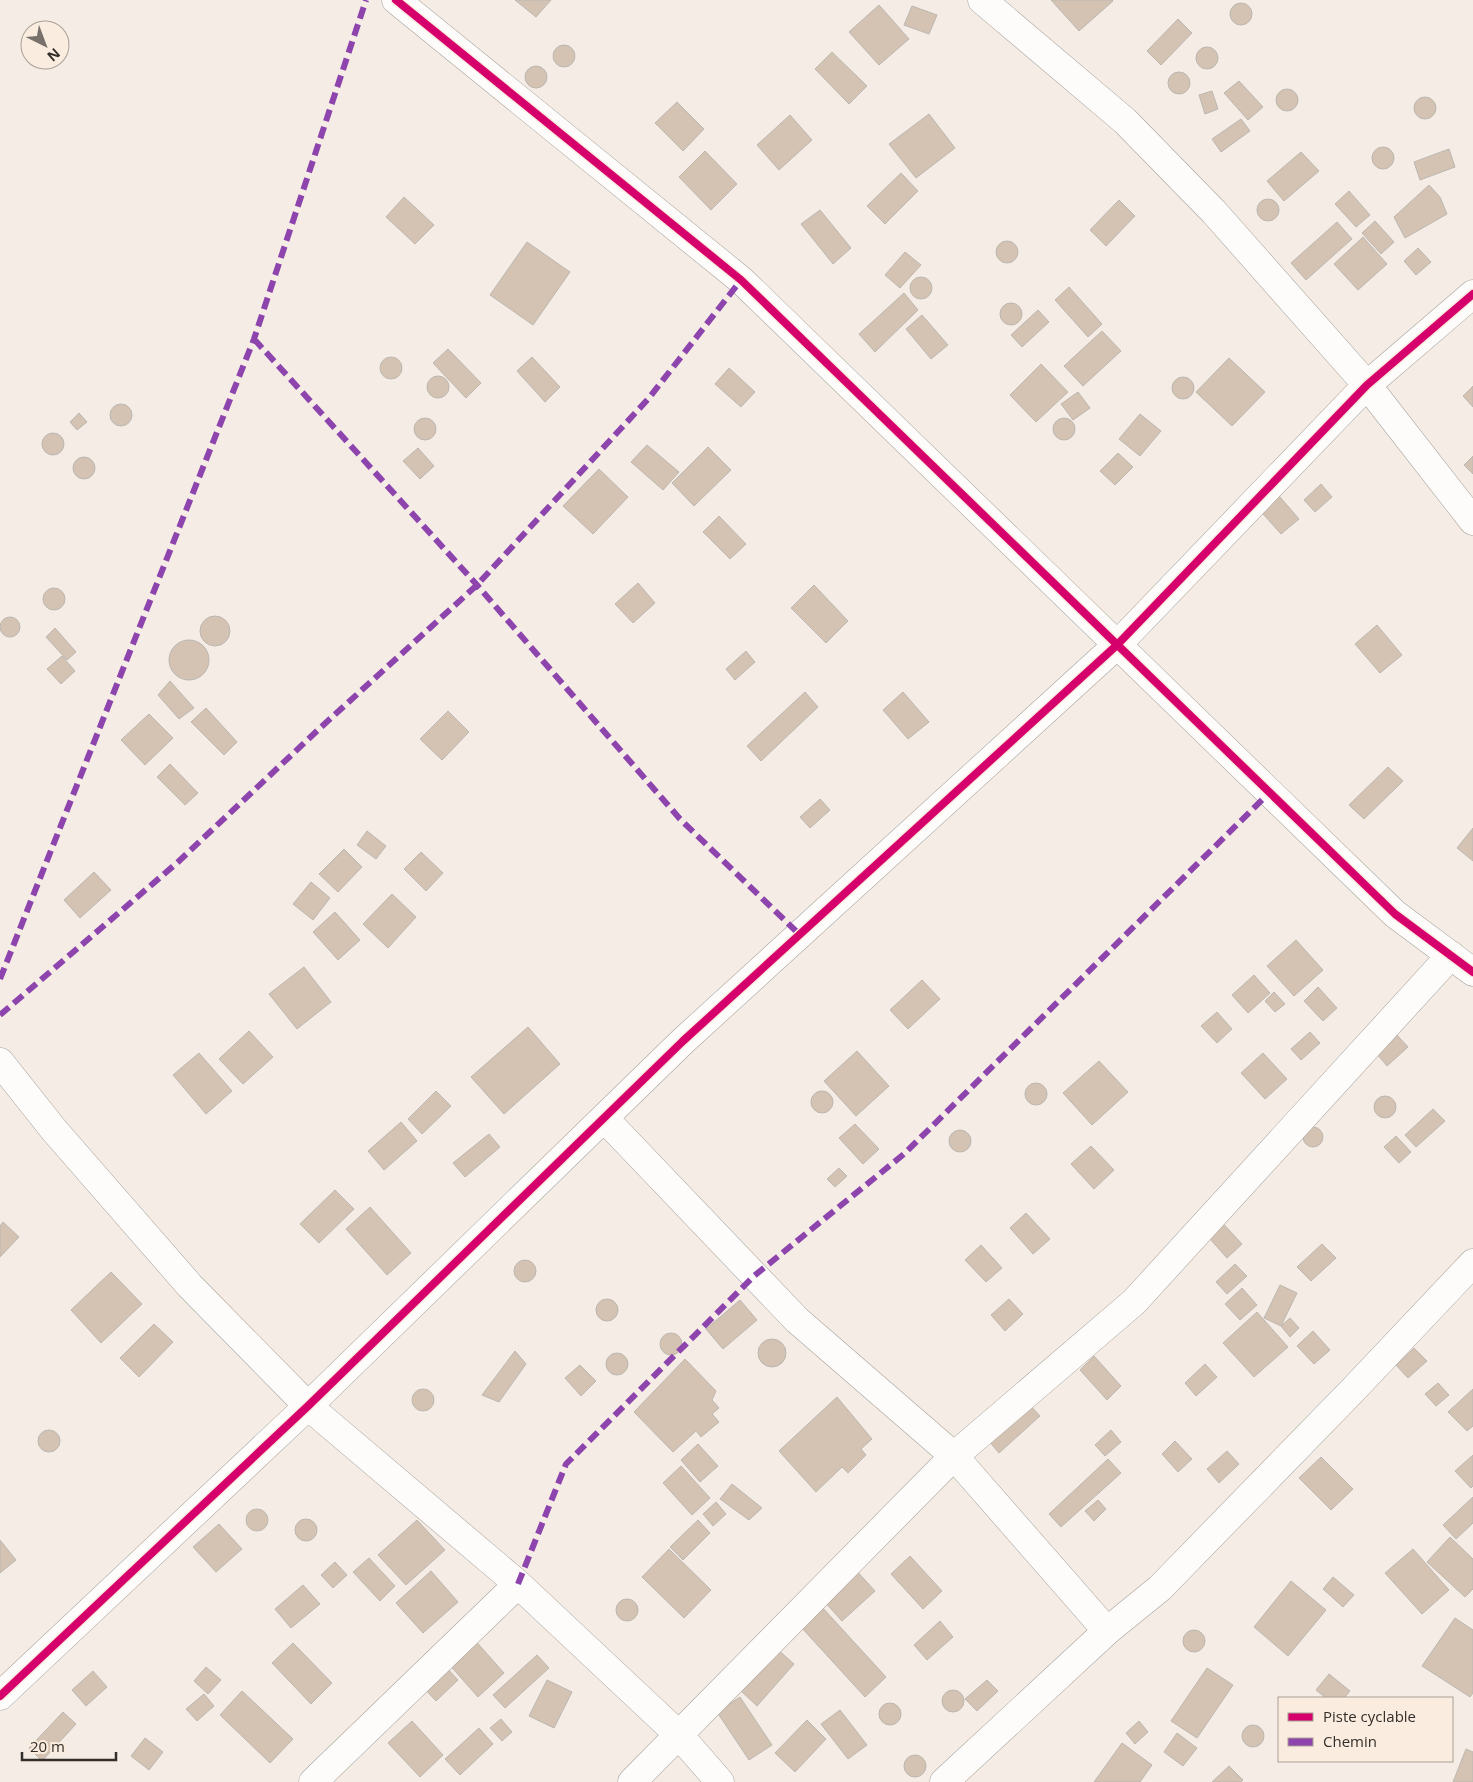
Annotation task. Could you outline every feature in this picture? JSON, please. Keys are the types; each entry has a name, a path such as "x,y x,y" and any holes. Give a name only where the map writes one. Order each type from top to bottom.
{"street":[{"path":"396,0 741,280 1395,914 1473,972"},
{"path":"982,0 1125,121 1214,212 1367,385 1473,521"},
{"path":"0,1696 308,1406 684,1041 1117,645 1367,385 1473,294"},
{"path":"632,1782 954,1456 1134,1302 1451,955"},
{"path":"0,1062 54,1130 190,1286 308,1406 518,1584 679,1735 720,1782"},
{"path":"604,1118 797,1320 954,1456 1107,1631"},
{"path":"944,1782 1107,1631 1160,1588 1352,1391 1473,1262"},
{"path":"313,1782 518,1584"}],"building":[{"path":"515,0 551,0 536,17"},
{"path":"1051,0 1112,0 1113,1 1079,31"},
{"path":"1241,3 1251,10 1252,14 1245,24 1241,25 1231,18 1230,14 1237,4"},
{"path":"879,5 909,39 879,65 849,32"},
{"path":"912,6 937,15 929,34 904,25"},
{"path":"1178,19 1192,33 1161,65 1147,51"},
{"path":"564,45 574,52 575,56 568,66 564,67 554,60 553,56 560,46"},
{"path":"1207,47 1217,54 1218,58 1211,68 1207,69 1197,62 1196,58 1203,48"},
{"path":"832,52 867,86 849,104 815,69"},
{"path":"536,66 544,69 547,77 544,85 536,88 528,85 525,77 528,69"},
{"path":"1179,72 1189,79 1190,83 1183,93 1179,94 1169,87 1168,83 1175,73"},
{"path":"1239,81 1263,107 1248,120 1224,93"},
{"path":"1287,89 1295,92 1298,100 1295,108 1287,111 1279,108 1276,100 1279,92"},
{"path":"1212,91 1218,109 1205,114 1199,95"},
{"path":"1425,97 1435,104 1436,108 1429,118 1425,119 1415,112 1414,108 1421,98"},
{"path":"677,102 704,129 683,151 655,123"},
{"path":"929,114 955,148 916,178 889,144"},
{"path":"790,115 812,140 779,170 757,145"},
{"path":"1241,119 1250,131 1221,152 1212,139"},
{"path":"1383,147 1393,154 1394,158 1387,168 1383,169 1373,162 1372,158 1379,148"},
{"path":"1449,149 1455,167 1420,180 1414,162"},
{"path":"705,151 737,184 711,210 679,177"},
{"path":"1301,152 1319,171 1284,201 1267,181"},
{"path":"901,173 918,191 885,224 867,206"},
{"path":"1429,185 1440,197 1447,214 1405,238 1394,217"},
{"path":"1349,191 1370,215 1356,227 1335,204"},
{"path":"404,197 434,225 415,244 386,217"},
{"path":"1268,199 1278,206 1279,210 1272,220 1268,221 1258,214 1257,210 1264,200"},
{"path":"1119,200 1135,216 1106,246 1090,230"},
{"path":"820,210 851,248 833,264 801,224"},
{"path":"1375,221 1394,242 1381,254 1362,233"},
{"path":"1337,222 1352,239 1306,280 1291,263"},
{"path":"1363,237 1387,264 1358,290 1334,264"},
{"path":"1007,241 1015,244 1018,252 1015,260 1007,263 999,260 996,252 999,244"},
{"path":"527,242 570,272 533,325 490,295"},
{"path":"1418,248 1431,262 1416,275 1404,261"},
{"path":"905,252 921,265 900,288 885,275"},
{"path":"921,277 929,280 932,288 929,296 921,299 913,296 910,288 913,280"},
{"path":"1069,287 1102,324 1088,337 1055,300"},
{"path":"904,293 918,310 875,352 859,334"},
{"path":"1011,303 1021,310 1022,314 1015,324 1011,325 1001,318 1000,314 1007,304"},
{"path":"1038,310 1049,322 1022,347 1011,335"},
{"path":"922,315 948,345 931,359 906,329"},
{"path":"1102,331 1121,351 1083,386 1064,366"},
{"path":"448,349 481,383 466,398 433,363"},
{"path":"391,357 399,360 402,368 399,376 391,379 383,376 380,368 383,360"},
{"path":"532,357 560,387 545,402 517,371"},
{"path":"1229,358 1265,392 1232,426 1196,392"},
{"path":"1041,364 1068,392 1036,422 1010,395"},
{"path":"729,368 755,392 741,407 715,384"},
{"path":"438,376 448,383 449,387 442,397 438,398 428,391 427,387 434,377"},
{"path":"1183,377 1191,380 1194,388 1191,396 1183,399 1175,396 1172,388 1175,380"},
{"path":"1473,386 1473,407 1463,396"},
{"path":"1078,392 1090,408 1073,420 1061,404"},
{"path":"121,404 131,411 132,415 125,425 121,426 111,419 110,415 117,405"},
{"path":"79,413 87,422 77,430 70,422"},
{"path":"1140,414 1161,431 1140,456 1119,439"},
{"path":"425,418 433,421 436,429 433,437 425,440 417,437 414,429 417,421"},
{"path":"1064,418 1072,421 1075,429 1072,437 1064,440 1056,437 1053,429 1056,421"},
{"path":"53,433 63,440 64,444 57,454 53,455 43,448 42,444 49,434"},
{"path":"647,445 679,472 663,490 631,462"},
{"path":"708,447 731,470 694,506 672,483"},
{"path":"418,448 434,466 420,479 403,461"},
{"path":"1118,453 1133,467 1115,485 1100,471"},
{"path":"1473,456 1473,474 1464,465"},
{"path":"84,457 94,464 95,468 88,478 84,479 74,472 73,468 80,458"},
{"path":"599,469 628,497 593,534 563,506"},
{"path":"1321,484 1332,497 1315,512 1304,500"},
{"path":"1274,490 1299,519 1281,534 1256,506"},
{"path":"719,516 746,544 730,559 703,532"},
{"path":"638,583 655,603 633,623 615,604"},
{"path":"814,585 848,621 826,643 791,608"},
{"path":"54,588 64,595 65,599 58,609 54,610 44,603 43,599 50,589"},
{"path":"215,616 226,620 230,631 226,642 215,646 204,642 200,631 204,620"},
{"path":"6,617 14,617 20,623 20,631 14,637 6,637 0,631 0,623"},
{"path":"1377,625 1402,655 1380,673 1355,644"},
{"path":"55,628 76,652 67,660 46,637"},
{"path":"189,640 200,643 206,649 209,660 206,671 200,677 189,680 178,677 172,671 169,660 172,649 178,643"},
{"path":"746,651 755,662 735,680 726,669"},
{"path":"62,656 75,671 61,684 47,669"},
{"path":"170,681 194,708 179,719 158,695"},
{"path":"805,692 818,707 761,761 747,746"},
{"path":"903,692 929,722 908,739 883,710"},
{"path":"206,708 237,742 224,755 191,722"},
{"path":"448,711 469,732 442,760 420,739"},
{"path":"149,714 173,738 145,765 121,740"},
{"path":"170,764 198,793 185,805 157,777"},
{"path":"1388,767 1403,781 1364,819 1349,805"},
{"path":"820,799 830,810 810,828 800,817"},
{"path":"1473,828 1473,861 1457,848"},
{"path":"367,831 386,846 376,859 357,845"},
{"path":"344,849 362,867 338,892 319,874"},
{"path":"421,852 443,873 426,891 404,869"},
{"path":"94,872 111,890 80,918 64,900"},
{"path":"311,882 330,898 313,920 293,904"},
{"path":"392,894 416,917 388,948 363,924"},
{"path":"335,912 360,940 338,960 313,932"},
{"path":"1296,940 1323,970 1294,996 1267,966"},
{"path":"304,967 331,1002 297,1029 269,994"},
{"path":"1254,975 1270,993 1248,1013 1232,995"},
{"path":"922,980 940,999 908,1029 890,1010"},
{"path":"1318,987 1337,1008 1323,1021 1304,1001"},
{"path":"1274,992 1285,1004 1275,1012 1265,1001"},
{"path":"1217,1012 1232,1029 1217,1043 1201,1026"},
{"path":"528,1027 560,1064 504,1114 471,1077"},
{"path":"249,1031 273,1057 243,1084 219,1059"},
{"path":"1310,1032 1320,1043 1301,1060 1291,1049"},
{"path":"1397,1035 1408,1047 1387,1066 1377,1054"},
{"path":"857,1051 889,1086 856,1116 824,1081"},
{"path":"199,1053 232,1091 206,1114 173,1075"},
{"path":"1263,1053 1287,1079 1265,1099 1241,1073"},
{"path":"1099,1061 1128,1092 1092,1125 1063,1093"},
{"path":"1036,1083 1044,1086 1047,1094 1044,1102 1036,1105 1028,1102 1025,1094 1028,1086"},
{"path":"436,1091 451,1106 422,1134 408,1119"},
{"path":"822,1091 832,1098 833,1102 826,1112 822,1113 812,1106 811,1102 818,1092"},
{"path":"1385,1096 1393,1099 1396,1107 1393,1115 1385,1118 1377,1115 1374,1107 1377,1099"},
{"path":"1433,1109 1445,1121 1416,1147 1405,1135"},
{"path":"401,1122 417,1141 384,1170 368,1151"},
{"path":"855,1124 879,1149 863,1164 839,1138"},
{"path":"1309,1127 1317,1127 1323,1133 1323,1141 1317,1147 1309,1147 1303,1141 1303,1133"},
{"path":"960,1130 970,1137 971,1141 964,1151 960,1152 950,1145 949,1141 956,1131"},
{"path":"489,1134 500,1147 465,1177 453,1163"},
{"path":"1396,1136 1411,1152 1399,1163 1384,1147"},
{"path":"1091,1146 1114,1170 1094,1189 1071,1164"},
{"path":"839,1168 847,1176 835,1187 827,1179"},
{"path":"335,1190 354,1209 319,1243 300,1224"},
{"path":"370,1207 411,1253 387,1275 346,1229"},
{"path":"1026,1213 1050,1239 1033,1254 1010,1228"},
{"path":"1217,1217 1242,1244 1227,1258 1202,1230"},
{"path":"3,1222 19,1237 0,1257 0,1226"},
{"path":"1322,1244 1336,1258 1311,1281 1297,1267"},
{"path":"981,1245 1002,1268 986,1282 965,1260"},
{"path":"525,1260 535,1267 536,1271 529,1281 525,1282 515,1275 514,1271 521,1261"},
{"path":"1235,1264 1247,1276 1227,1294 1216,1282"},
{"path":"111,1272 142,1304 101,1343 71,1310"},
{"path":"1280,1285 1297,1293 1281,1326 1264,1318"},
{"path":"1242,1288 1257,1305 1240,1320 1225,1304"},
{"path":"607,1299 617,1306 618,1310 611,1320 607,1321 597,1314 596,1310 603,1300"},
{"path":"1009,1299 1023,1314 1005,1331 991,1315"},
{"path":"740,1300 757,1320 723,1349 706,1329"},
{"path":"1257,1312 1288,1347 1254,1377 1223,1343"},
{"path":"1290,1318 1299,1328 1290,1337 1281,1326"},
{"path":"154,1324 173,1342 139,1377 120,1358"},
{"path":"1313,1331 1330,1350 1314,1364 1297,1346"},
{"path":"671,1333 679,1336 682,1344 679,1352 671,1355 663,1352 660,1344 663,1336"},
{"path":"772,1339 782,1343 786,1353 782,1363 772,1367 762,1363 758,1353 762,1343"},
{"path":"1414,1348 1427,1361 1408,1378 1396,1365"},
{"path":"515,1351 526,1364 499,1402 482,1395"},
{"path":"617,1353 627,1360 628,1364 621,1374 617,1375 607,1368 606,1364 613,1354"},
{"path":"1094,1356 1121,1386 1107,1400 1080,1370"},
{"path":"685,1359 716,1391 712,1400 719,1408 712,1414 719,1422 701,1437 696,1431 673,1452 634,1412"},
{"path":"1205,1364 1217,1377 1196,1396 1185,1383"},
{"path":"580,1365 596,1381 581,1396 565,1378"},
{"path":"1438,1383 1449,1395 1436,1406 1425,1394"},
{"path":"423,1389 433,1396 434,1400 427,1410 423,1411 413,1404 412,1400 419,1390"},
{"path":"1473,1389 1473,1426 1467,1431 1448,1412"},
{"path":"837,1397 872,1439 861,1449 866,1455 848,1473 842,1467 816,1492 779,1451"},
{"path":"1029,1404 1040,1416 999,1453 989,1441"},
{"path":"49,1430 57,1433 60,1441 57,1449 49,1452 41,1449 38,1441 41,1433"},
{"path":"1111,1430 1121,1442 1105,1456 1095,1445"},
{"path":"1175,1441 1192,1459 1178,1472 1162,1454"},
{"path":"698,1444 718,1466 700,1482 681,1460"},
{"path":"1227,1451 1239,1464 1219,1483 1207,1469"},
{"path":"1473,1455 1473,1486 1471,1488 1455,1471"},
{"path":"1321,1457 1353,1489 1331,1510 1299,1478"},
{"path":"1108,1459 1121,1473 1061,1527 1049,1514"},
{"path":"681,1466 710,1498 692,1515 663,1483"},
{"path":"732,1484 762,1508 749,1520 720,1499"},
{"path":"1473,1497 1473,1523 1456,1539 1443,1525"},
{"path":"1098,1500 1106,1509 1094,1521 1085,1511"},
{"path":"716,1502 726,1514 713,1526 703,1514"},
{"path":"257,1509 265,1512 268,1520 265,1528 257,1531 249,1528 246,1520 249,1512"},
{"path":"306,1519 314,1522 317,1530 314,1538 306,1541 298,1538 295,1530 298,1522"},
{"path":"417,1520 445,1550 406,1585 378,1555"},
{"path":"698,1520 710,1533 683,1560 670,1547"},
{"path":"219,1524 242,1549 216,1572 193,1547"},
{"path":"1450,1537 1473,1559 1473,1589 1465,1597 1427,1562"},
{"path":"0,1540 16,1560 0,1573"},
{"path":"669,1549 711,1590 684,1618 642,1577"},
{"path":"1413,1549 1449,1590 1422,1614 1385,1573"},
{"path":"910,1556 942,1591 923,1609 891,1574"},
{"path":"369,1558 395,1586 380,1601 353,1572"},
{"path":"335,1562 347,1575 333,1588 321,1575"},
{"path":"854,1568 875,1591 842,1621 822,1599"},
{"path":"431,1571 458,1602 423,1633 396,1603"},
{"path":"1333,1577 1354,1595 1343,1607 1323,1589"},
{"path":"1291,1581 1326,1610 1288,1656 1254,1627"},
{"path":"303,1585 320,1604 291,1628 275,1609"},
{"path":"627,1599 635,1602 638,1610 635,1618 627,1621 619,1618 616,1610 619,1602"},
{"path":"821,1606 886,1677 865,1697 800,1626"},
{"path":"1455,1618 1473,1630 1473,1693 1470,1697 1422,1666"},
{"path":"940,1621 953,1637 927,1660 914,1645"},
{"path":"1194,1630 1202,1633 1205,1641 1202,1649 1194,1652 1186,1649 1183,1641 1186,1633"},
{"path":"473,1638 504,1673 478,1697 447,1662"},
{"path":"293,1643 332,1683 311,1704 272,1663"},
{"path":"776,1648 794,1664 757,1706 739,1689"},
{"path":"537,1655 549,1668 505,1708 493,1695"},
{"path":"444,1665 458,1680 436,1701 422,1686"},
{"path":"206,1667 221,1680 208,1694 194,1681"},
{"path":"1207,1668 1233,1685 1197,1738 1171,1721"},
{"path":"93,1671 107,1687 86,1706 72,1690"},
{"path":"1329,1674 1350,1691 1345,1697 1325,1697 1316,1690"},
{"path":"547,1680 572,1692 554,1728 529,1716"},
{"path":"987,1680 998,1691 977,1711 965,1699"},
{"path":"953,1690 961,1693 964,1701 961,1709 953,1712 945,1709 942,1701 945,1693"},
{"path":"242,1691 293,1739 270,1763 220,1715"},
{"path":"204,1694 214,1706 197,1721 186,1709"},
{"path":"740,1697 772,1745 749,1760 717,1712"},
{"path":"890,1703 898,1706 901,1714 898,1722 890,1725 882,1722 879,1714 882,1706"},
{"path":"840,1710 867,1745 848,1759 821,1724"},
{"path":"63,1712 76,1724 42,1761 29,1748"},
{"path":"501,1719 512,1732 502,1741 490,1728"},
{"path":"807,1720 826,1739 795,1772 775,1753"},
{"path":"412,1721 443,1755 420,1777 388,1743"},
{"path":"1139,1721 1148,1732 1135,1744 1126,1733"},
{"path":"1253,1725 1261,1728 1264,1736 1261,1744 1253,1747 1245,1744 1242,1736 1245,1728"},
{"path":"479,1728 493,1744 460,1775 445,1759"},
{"path":"1177,1733 1197,1748 1183,1766 1164,1752"},
{"path":"145,1738 163,1752 149,1770 131,1756"},
{"path":"1122,1743 1152,1765 1140,1782 1094,1782"},
{"path":"1466,1749 1473,1752 1473,1782 1453,1782"},
{"path":"915,1755 925,1762 926,1766 919,1776 915,1777 905,1770 904,1766 911,1756"},
{"path":"1229,1766 1243,1780 1241,1782 1212,1782"}],"marked path":[{"path":"0,979 254,339 366,0"},
{"path":"0,1015 178,862 319,729 477,585 649,398 741,280"},
{"path":"254,339 477,585 680,819 800,935"},
{"path":"518,1584 566,1464 754,1276 904,1154 1269,793"}],"cycle path":[{"path":"396,0 741,280 1395,914 1473,972"},
{"path":"0,1696 308,1406 683,1041 1117,645 1367,385 1473,294"}]}
